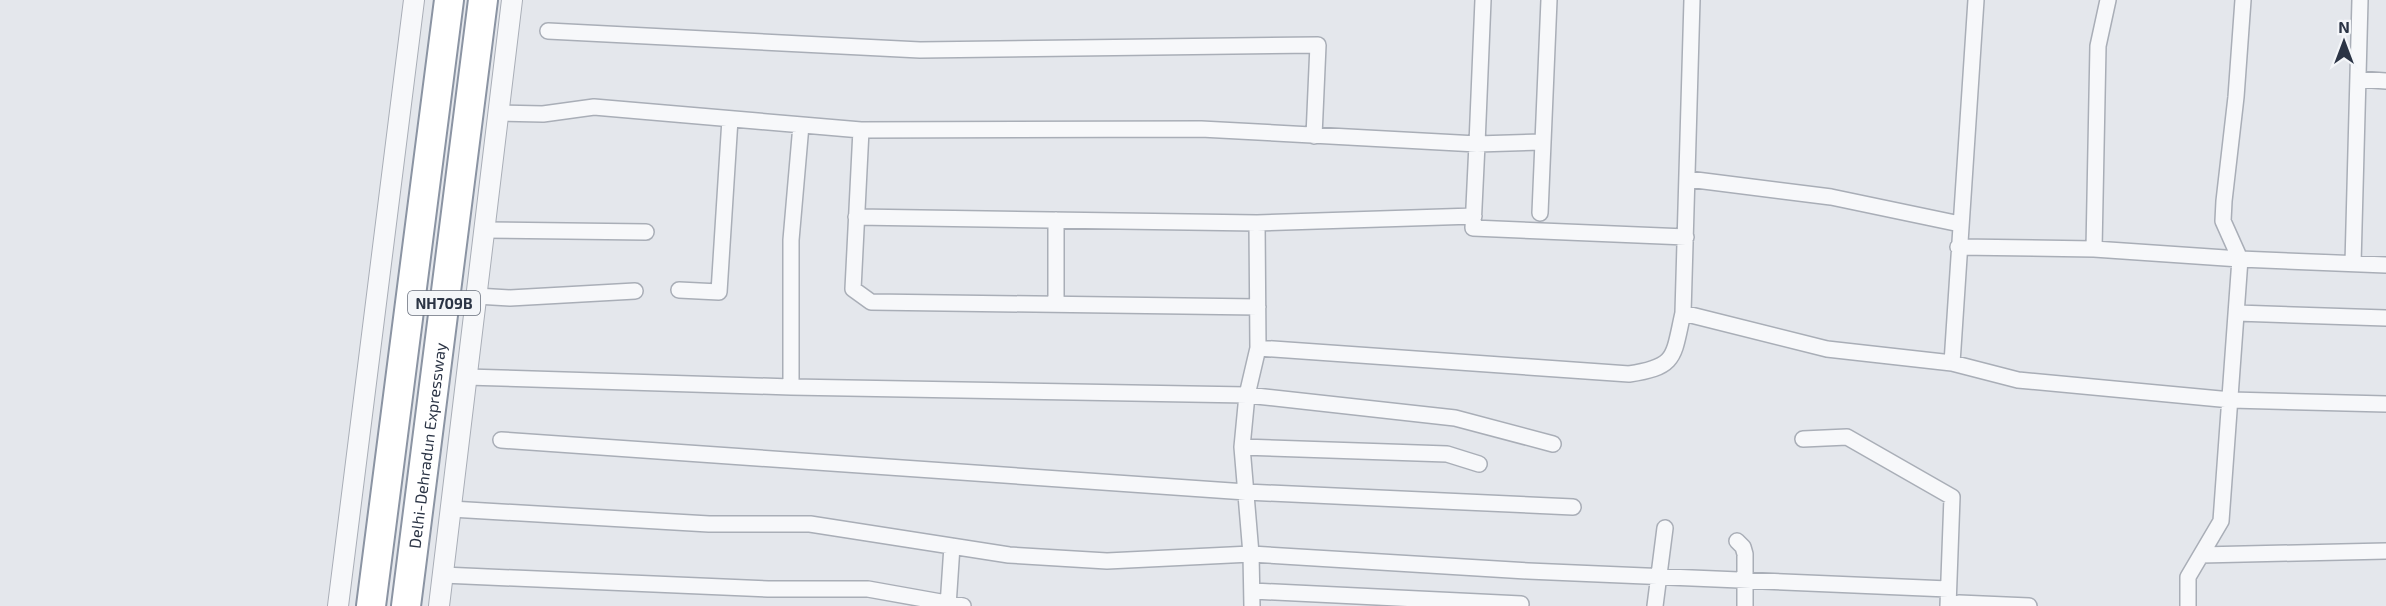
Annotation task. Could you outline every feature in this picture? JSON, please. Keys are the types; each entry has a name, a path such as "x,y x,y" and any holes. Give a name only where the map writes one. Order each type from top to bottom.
{"highway":[{"name":"Delhi-Dehradun Expressway","path":"371,606 449,0"},
{"name":"Delhi-Dehradun Expressway","path":"406,606 483,0"}],"street":[{"path":"338,606 414,0"},
{"path":"439,606 451,576 460,510 466,377 494,297 484,230 508,112 512,0"},
{"path":"1483,0 1473,228 1686,237"},
{"path":"1539,213 1549,0"},
{"path":"1258,348 1629,374 1654,370 1668,363 1676,344 1683,313 1692,0"},
{"path":"1952,363 1976,0"},
{"path":"2094,249 2098,46 2108,0"},
{"path":"2188,606 2188,577 2222,522 2240,259 2223,221 2243,0"},
{"path":"2353,264 2360,0"},
{"path":"548,31 920,50 1318,45 1314,136"},
{"path":"2358,79 2386,81"},
{"path":"508,112 543,114 594,107 861,130 1201,129 1477,144 1541,142"},
{"path":"680,290 719,292 730,119"},
{"path":"790,387 790,240 801,125"},
{"path":"861,130 853,289 872,302 1258,307"},
{"path":"1688,179 1831,197 1960,224"},
{"path":"856,217 1257,223 1474,216"},
{"path":"1056,220 1056,304"},
{"path":"1257,223 1258,348 1247,395 1242,447 1253,598 1521,604"},
{"path":"484,230 646,232"},
{"path":"1958,247 2094,249 2240,259 2386,265"},
{"path":"494,297 635,291"},
{"path":"1683,313 1827,349 1952,363 2018,380 2232,400 2386,404"},
{"path":"2237,313 2386,318"},
{"path":"466,377 790,387 1247,395 1455,418 1553,444"},
{"path":"1803,439 1847,437 1952,496 1948,589 1954,605 2029,606"},
{"path":"501,440 1246,492 1573,507"},
{"path":"1242,447 1447,454 1479,464"},
{"path":"460,510 709,524 810,524 1009,555 1107,561 1251,554 1659,577 1948,589"},
{"path":"1655,606 1665,528"},
{"path":"1737,541 1743,547 1745,554 1745,606"},
{"path":"451,576 768,589 868,589 953,605 952,546"},
{"path":"2201,555 2386,551"}]}
